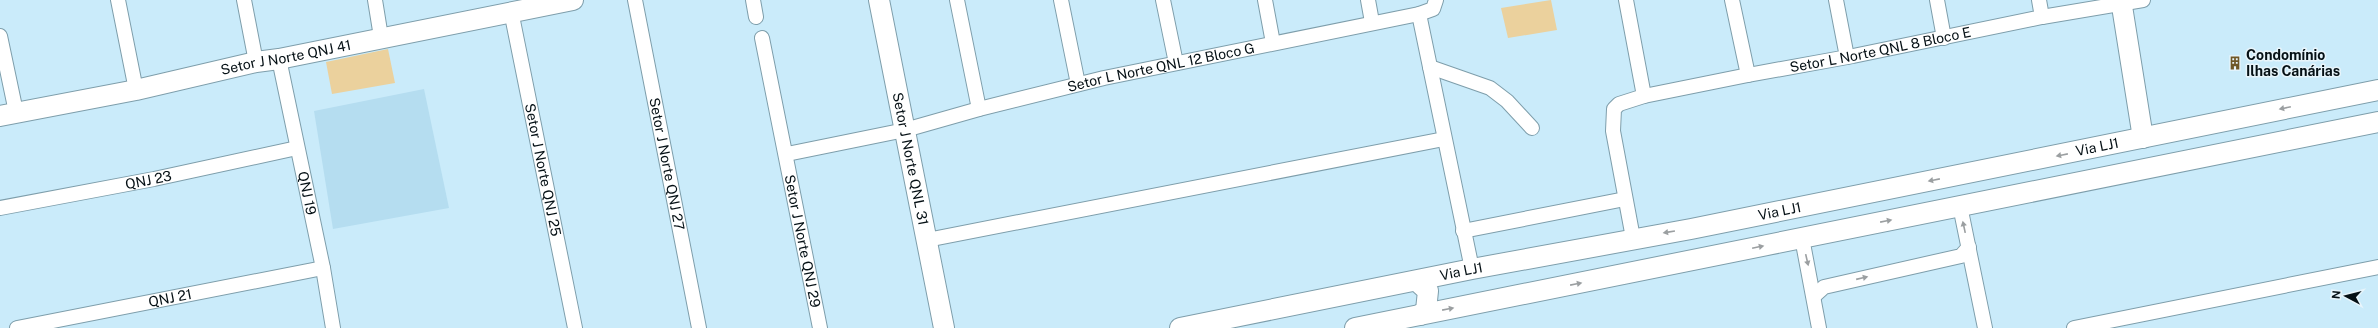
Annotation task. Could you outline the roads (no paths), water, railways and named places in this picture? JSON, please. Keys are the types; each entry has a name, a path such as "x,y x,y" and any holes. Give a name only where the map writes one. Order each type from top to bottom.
{"main road":[{"name":"Setor J Norte QNJ 41","path":"8,114 136,90 256,62 279,59 381,37 573,0"},
{"name":"Setor J Norte QNL 31","path":"879,0 945,325"},
{"path":"2122,2 2143,138"},
{"name":"Via LJ1","path":"1180,328 1472,269 1633,238 1691,229 2378,90"},
{"path":"2348,96 2343,106 2343,116 2345,126 2350,128"},
{"path":"2310,103 2317,110 2321,121 2320,130 2316,135"},
{"path":"1355,328 2378,122"},
{"path":"1730,253 1723,248 1723,240 1726,229 1735,220"},
{"path":"1691,229 1700,246 1700,255 1693,260"},
{"path":"1417,281 1428,291 1426,310 1420,315"}],"street":[{"path":"118,0 136,90"},
{"path":"244,0 256,62"},
{"path":"375,0 381,37"},
{"name":"Setor J Norte QNJ 27","path":"635,0 699,328"},
{"path":"753,0 756,17"},
{"path":"957,0 979,109"},
{"path":"1061,0 1078,84"},
{"path":"1163,0 1176,63"},
{"path":"1265,0 1274,43"},
{"path":"1368,0 1372,22"},
{"path":"1626,0 1644,96"},
{"path":"1732,0 1748,75"},
{"path":"1836,0 1847,57"},
{"path":"1937,0 1944,38"},
{"path":"2039,0 2042,17"},
{"name":"Setor L Norte QNL 8 Bloco E","path":"1625,199 1613,131 1614,110 1619,104 1644,96 1748,75 1944,38 2042,17 2122,2 2143,0"},
{"path":"1428,9 1430,67 1472,269"},
{"name":"Setor L Norte QNL 12 Bloco G","path":"905,130 979,109 1078,84 1428,9"},
{"name":"Setor J Norte QNJ 25","path":"512,11 575,328"},
{"path":"0,36 8,114"},
{"name":"Setor J Norte QNJ 29","path":"762,38 787,154 820,328"},
{"name":"QNJ 19","path":"279,59 323,268 333,328"},
{"path":"1430,67 1490,88 1507,101 1532,128"},
{"path":"787,154 905,130"},
{"path":"927,240 1444,139"},
{"name":"QNJ 23","path":"0,208 154,179 297,148"},
{"path":"1463,231 1625,199 1633,238"},
{"path":"1960,206 1967,254 1985,328"},
{"path":"1802,238 1817,288 1819,328"},
{"path":"1817,288 1967,254"},
{"path":"2074,328 2378,267"},
{"name":"QNJ 21","path":"17,328 323,268"}],"place":[{"name":"Condomínio Ilhas Canárias","path":"2235,63"}]}
